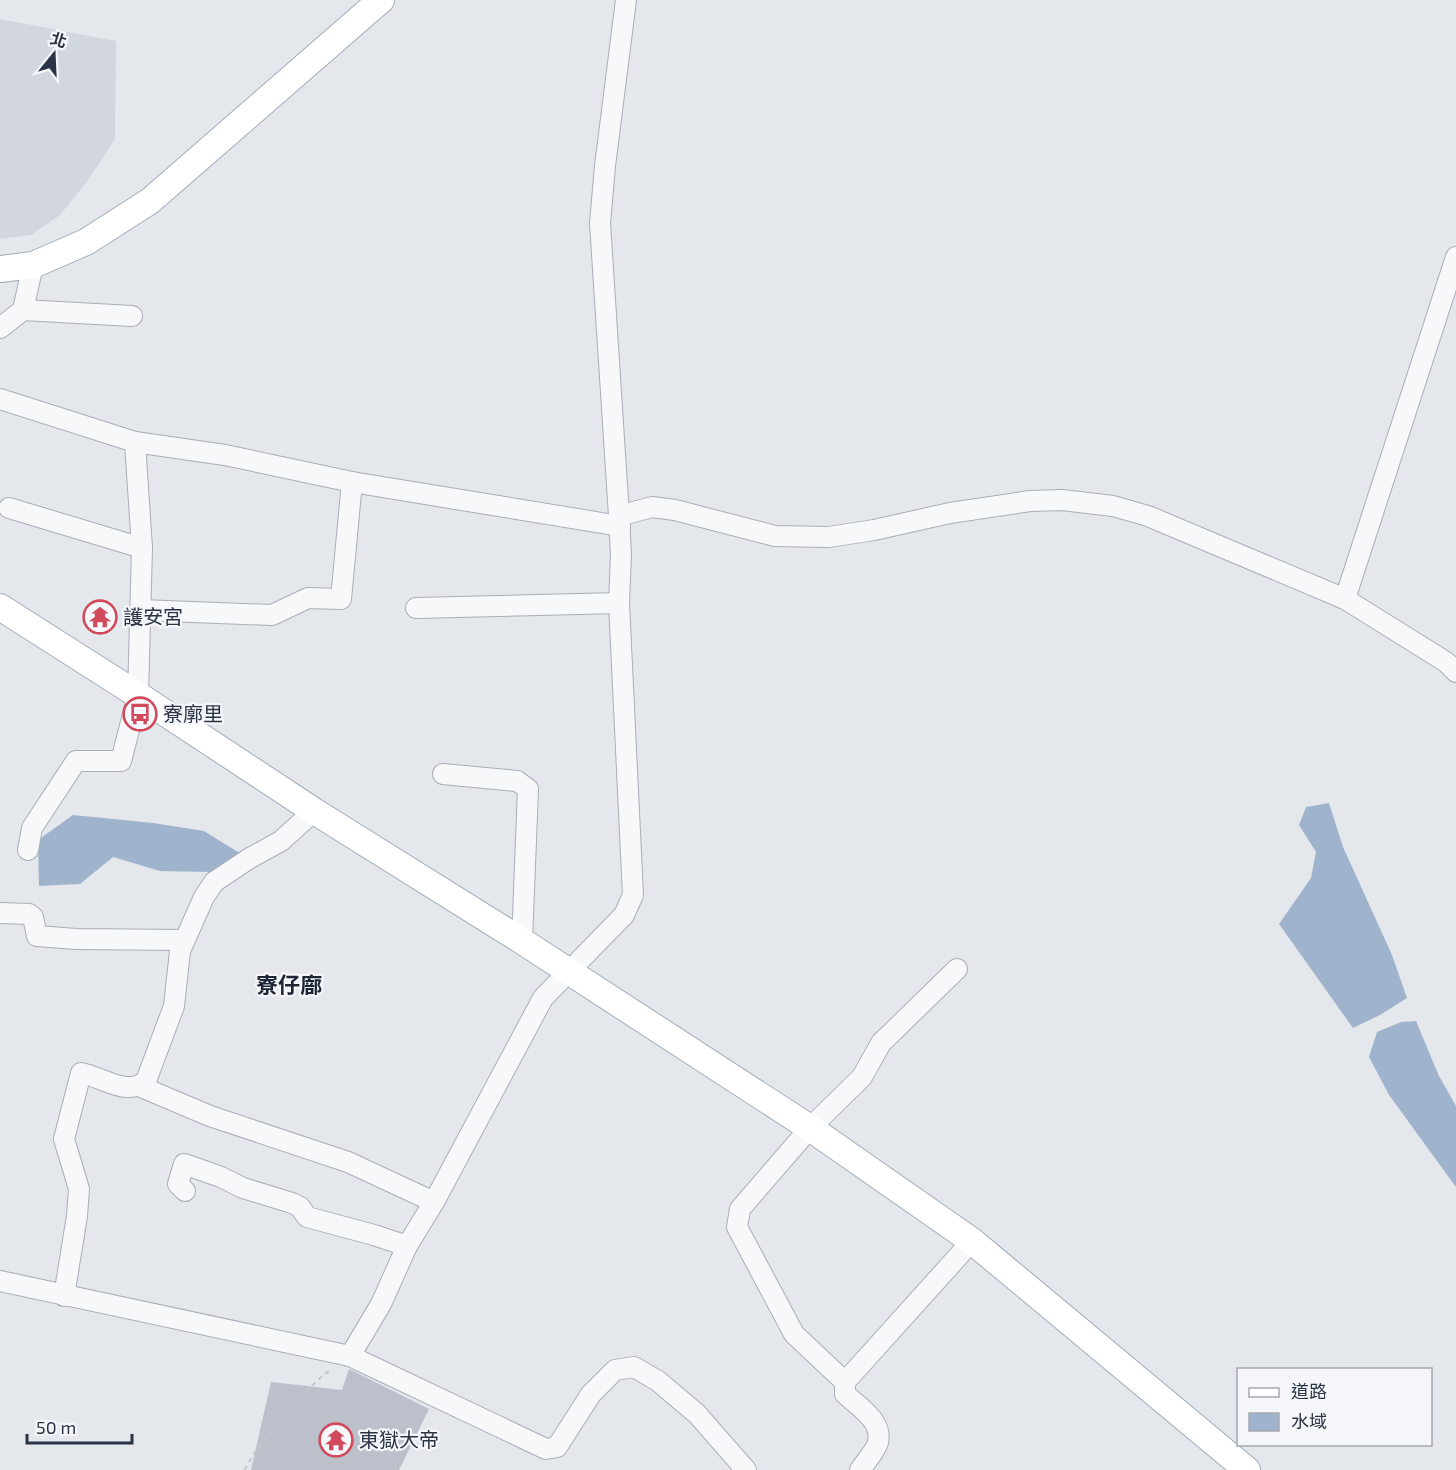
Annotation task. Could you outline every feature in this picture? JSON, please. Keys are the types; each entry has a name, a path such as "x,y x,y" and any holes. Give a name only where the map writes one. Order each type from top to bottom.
{"main road":[{"path":"0,269 33,265 86,242 150,201 381,0"},
{"path":"0,607 314,812 522,941 810,1128 972,1241 1247,1470"}],"street":[{"path":"350,1356 381,1304 407,1246 434,1202 543,998 624,915 633,895 620,603 619,521 600,223 626,0"},
{"path":"1345,599 1456,257"},
{"path":"0,328 23,310 33,265"},
{"path":"23,310 132,316"},
{"path":"0,399 135,442 225,455 352,482 619,521 652,507 675,510 775,536 829,537 874,530 950,513 1030,501 1084,502 1113,506 1148,516 1345,599 1446,662 1456,672"},
{"path":"28,850 32,828 76,761 121,761 138,695 142,548 135,442"},
{"path":"141,610 272,615 308,598 341,599 352,482"},
{"path":"9,508 142,548"},
{"path":"417,608 620,603"},
{"path":"443,774 517,781 528,789 522,941"},
{"path":"64,1296 79,1190 64,1140 81,1073 127,1088 139,1086 146,1080 174,1006 183,940 213,882 281,841 314,812"},
{"path":"0,913 29,914 33,917 37,936 76,939 183,940"},
{"path":"845,1382 794,1334 737,1227 740,1209 810,1128 862,1077 880,1043 957,969"},
{"path":"139,1086 210,1116 348,1162 434,1202"},
{"path":"185,1191 178,1184 184,1164 221,1177 243,1188 292,1203 300,1207 307,1217 407,1246"},
{"path":"860,1470 878,1443 877,1431 872,1418 845,1394 845,1382 972,1241"},
{"path":"0,1281 350,1356 546,1449 557,1447 591,1394 615,1370 634,1367 658,1381 697,1414 746,1470"}],"path":[{"path":"245,1470 248,1462 277,1425 317,1380 350,1356"}],"shaded area":[{"path":"0,19 116,41 115,139 86,183 60,215 31,235 0,239"}],"water":[{"path":"1329,803 1343,847 1392,955 1407,998 1353,1028 1279,924 1311,878 1316,852 1299,825 1306,807"},
{"path":"73,815 204,831 241,854 210,872 160,871 113,857 80,884 39,886 38,840"},
{"path":"1416,1021 1439,1076 1456,1106 1456,1187 1389,1095 1369,1057 1377,1032 1401,1022"}],"building":[{"name":"東獄大帝","path":"349,1369 429,1409 399,1470 251,1470 271,1382 342,1390"}],"place":[{"name":"護安宮","path":"100,617"},
{"name":"寮廓里","path":"140,714"},
{"name":"東獄大帝","path":"336,1440"}],"district":[{"name":"寮仔廍","path":"289,985"}]}
